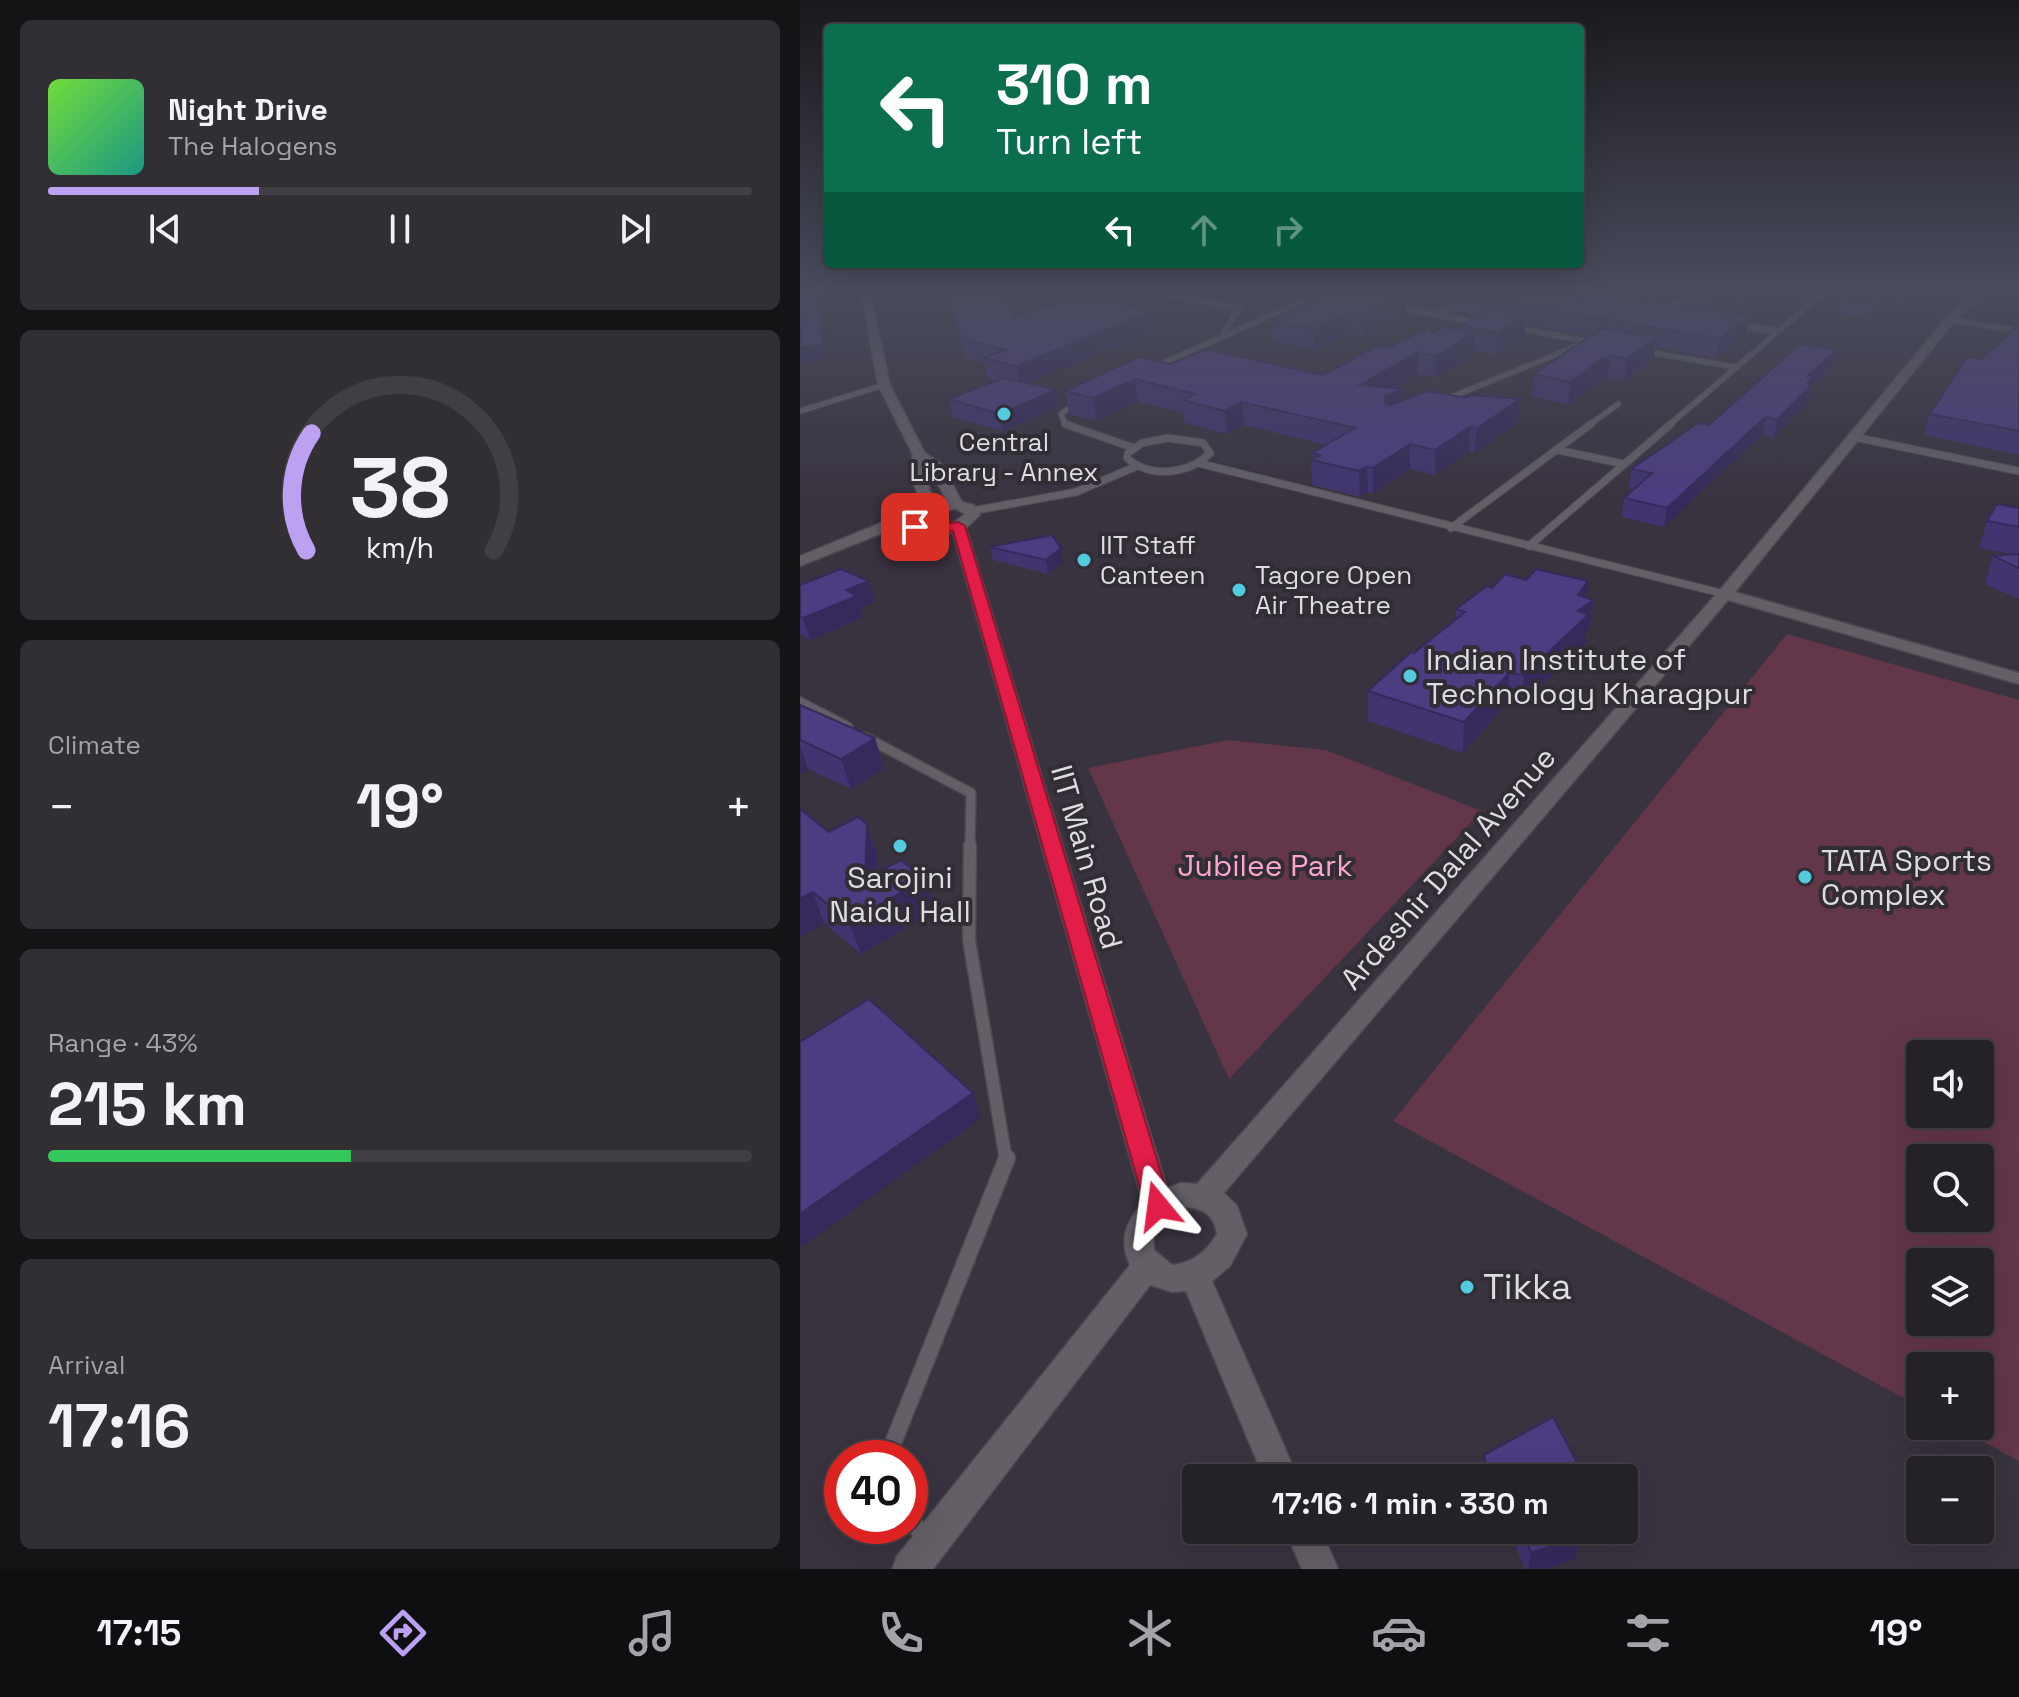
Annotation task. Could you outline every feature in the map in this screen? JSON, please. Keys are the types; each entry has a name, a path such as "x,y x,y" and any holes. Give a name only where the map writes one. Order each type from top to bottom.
{"street":[{"path":"879,359 884,385 920,455 915,468 930,508"},
{"name":"Ardeshir Dalal Avenue","path":"1204,1196 1725,594 1918,359"},
{"name":"IIT Main Road","path":"920,455 936,466 962,514 1158,1206"},
{"path":"800,561 930,508 962,514"},
{"path":"914,515 912,523 921,529 939,530 962,514"},
{"path":"1725,594 2019,679"},
{"path":"1181,1195 1204,1196 1225,1210 1232,1234 1220,1259 1194,1275 1168,1276 1147,1266 1138,1242 1140,1229 1158,1206 1181,1195"},
{"path":"918,1558 1147,1266"},
{"path":"1194,1275 1275,1464"},
{"path":"1309,1544 1320,1569"}],"lane":[{"path":"1151,369 1172,359"},
{"path":"1432,405 1544,359"},
{"path":"1690,359 1735,367"},
{"path":"1529,546 1744,359"},
{"path":"800,411 884,385"},
{"path":"962,514 1076,492 1137,466 1173,470 1198,463 1210,453 1203,443 1168,438 1134,448 1065,424 1061,414 1068,406 1082,399"},
{"path":"1451,528 1618,404"},
{"path":"1854,437 2019,471"},
{"path":"1134,448 1127,458 1137,466"},
{"path":"1558,450 1624,464"},
{"path":"1198,463 1725,594"},
{"path":"800,702 971,793 969,940 1007,1159 894,1440"}],"shaded area":[{"name":"Indian Institute of Technology Kharagpur","path":"800,359 2019,359 2019,1569 800,1569"}],"green space":[{"name":"TATA Sports Complex","path":"1787,634 2019,700 2019,1461 1981,1440 1994,1440 1994,1352 1906,1352 1906,1399 1393,1121"},
{"name":"Jubilee Park","path":"1228,740 1326,750 1482,811 1229,1079 1088,768"}],"building":[{"path":"988,359 1033,359 1016,366"},
{"path":"1134,359 1171,364 1182,359 1252,359 1323,375 1352,359 1405,359 1360,385 1404,389 1386,396 1385,403 1390,405 1428,391 1466,398 1471,395 1520,399 1476,429 1470,427 1435,450 1410,444 1373,468 1359,471 1311,460 1320,455 1312,453 1355,428 1242,402 1225,411 1182,400 1195,394 1135,379 1093,398 1065,391"},
{"path":"1556,359 1602,359 1570,382 1534,374"},
{"path":"1783,359 1826,359 1808,376 1813,377 1808,383 1812,384 1777,420 1766,417 1761,421 1667,508 1624,498 1652,473 1631,469 1698,423 1709,425"},
{"path":"1966,359 2019,359 2019,431 1930,414"},
{"path":"1004,378 1056,390 999,414 949,399"},
{"path":"1997,504 2019,508 2019,527 1987,521"},
{"path":"1052,535 1061,548 1046,560 990,547"},
{"path":"2019,554 2019,568 1993,556"},
{"path":"841,569 869,581 846,590 857,596 800,617 800,585"},
{"path":"1536,569 1588,581 1578,595 1593,600 1578,611 1588,615 1524,675 1509,673 1464,722 1368,691 1411,652 1414,653 1465,612 1456,609 1487,586 1492,588 1505,574 1526,580"},
{"path":"800,705 875,738 841,759 800,740"},
{"path":"800,809 829,832 858,817 867,824 865,879 901,860 925,879 849,922 813,892 800,899"},
{"path":"869,999 973,1093 800,1214 800,1042"},
{"path":"1553,1417 1578,1464 1486,1464 1484,1455"},
{"path":"1527,1544 1557,1544 1531,1553"}],"place":[{"name":"Central Library - Annex","path":"1004,414"},
{"name":"IIT Staff Canteen","path":"1084,560"},
{"name":"Tagore Open Air Theatre","path":"1239,590"},
{"name":"Indian Institute of Technology Kharagpur","path":"1410,676"},
{"name":"Sarojini Naidu Hall","path":"900,846"},
{"name":"TATA Sports Complex","path":"1805,877"},
{"name":"Tikka","path":"1467,1287"}],"route":[{"path":"915,527 929,530 958,526 1158,1206"}]}
